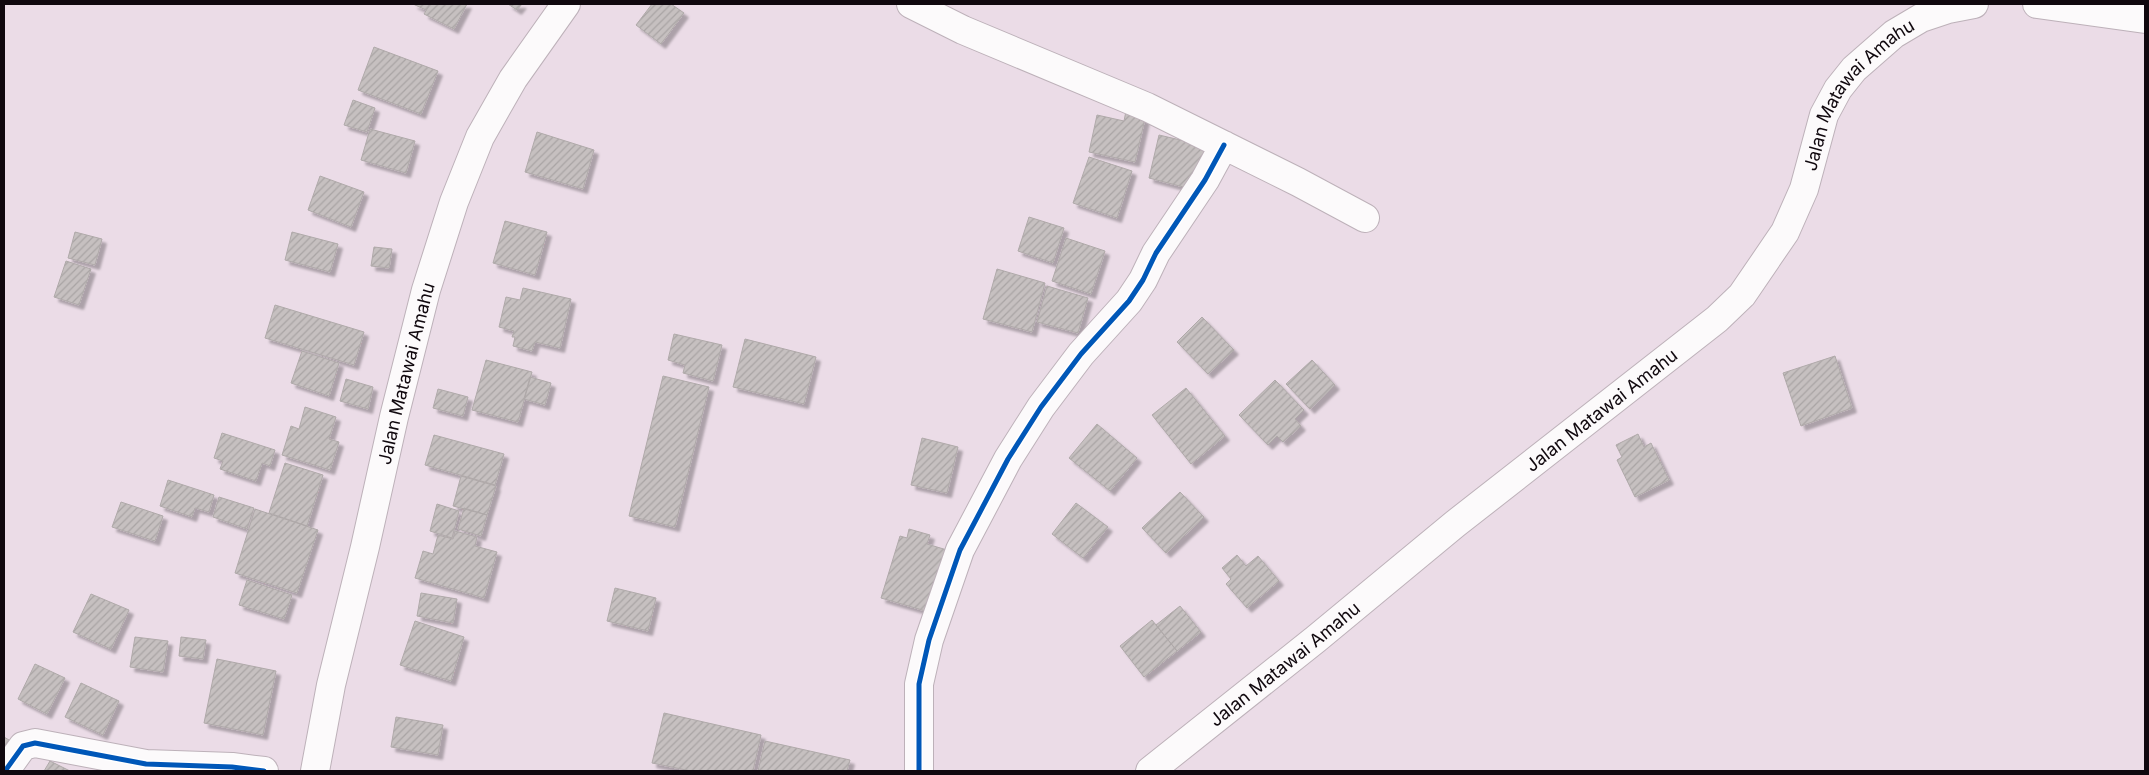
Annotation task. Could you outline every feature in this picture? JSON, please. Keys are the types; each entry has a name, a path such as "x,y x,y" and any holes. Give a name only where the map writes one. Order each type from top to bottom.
{"main road":[{"name":"Jalan Matawai Amahu","path":"315,771 331,685 394,418 426,290 451,211 480,137 513,80 566,4"},
{"path":"910,4 962,30 1147,107 1365,218"},
{"name":"Jalan Matawai Amahu","path":"1150,771 1316,639 1486,499 1717,319 1742,295 1785,232 1804,189 1824,115 1838,89 1854,69 1894,34 1921,18 1974,4"},
{"path":"2037,4 2145,19"},
{"path":"918,771 919,684 929,640 960,550 1008,459 1041,407 1081,354 1129,301 1143,280 1156,253 1205,180 1224,145"},
{"path":"5,771 23,746 35,743 146,764 232,766 264,771"}],"building":[{"path":"413,4 430,4 426,10"},
{"path":"430,4 467,4 454,29 424,14"},
{"path":"508,4 522,4 517,10"},
{"path":"652,4 671,4 684,13 661,44 636,25"},
{"path":"374,47 438,71 421,114 358,90"},
{"path":"353,100 375,108 367,132 344,125"},
{"path":"1127,106 1147,110 1135,162 1089,152 1097,115 1124,121"},
{"path":"370,129 415,141 406,173 361,160"},
{"path":"537,132 594,150 583,189 525,172"},
{"path":"1159,135 1206,146 1195,190 1149,178"},
{"path":"1089,157 1132,171 1117,218 1073,203"},
{"path":"320,176 364,192 351,227 308,210"},
{"path":"1029,217 1064,228 1053,263 1018,251"},
{"path":"505,221 547,232 535,275 493,263"},
{"path":"75,232 102,239 95,265 68,258"},
{"path":"292,232 338,244 330,272 285,260"},
{"path":"1066,238 1105,251 1091,294 1052,281"},
{"path":"374,247 392,249 389,268 371,266"},
{"path":"66,261 91,269 79,305 54,297"},
{"path":"997,269 1045,283 1032,332 983,319"},
{"path":"1047,286 1088,298 1078,333 1037,322"},
{"path":"523,288 571,299 560,348 535,342 532,351 513,346 515,337 512,337 514,331 499,327 506,297 520,300"},
{"path":"275,305 364,332 354,365 265,338"},
{"path":"1202,317 1234,350 1208,374 1177,342"},
{"path":"674,334 722,345 713,381 683,373 685,365 668,360"},
{"path":"745,339 816,357 804,404 733,387"},
{"path":"302,351 339,363 329,396 291,383"},
{"path":"1835,356 1852,408 1801,426 1783,373"},
{"path":"486,360 532,372 518,422 472,410"},
{"path":"1312,360 1335,385 1310,409 1286,384"},
{"path":"663,376 709,387 675,527 629,516"},
{"path":"530,377 551,383 545,405 524,399"},
{"path":"346,379 373,387 368,409 340,401"},
{"path":"1275,380 1304,410 1295,419 1301,426 1283,442 1277,436 1268,445 1239,415"},
{"path":"1186,388 1225,436 1191,464 1152,415"},
{"path":"438,389 468,397 463,416 433,408"},
{"path":"305,407 336,417 329,439 339,442 330,470 282,455 291,426 299,429"},
{"path":"1097,424 1137,458 1110,491 1069,458"},
{"path":"222,433 275,450 270,466 262,463 256,481 220,469 223,461 214,458"},
{"path":"1638,434 1644,447 1651,443 1669,480 1635,497 1617,460 1622,457 1616,445"},
{"path":"434,435 504,454 495,485 425,465"},
{"path":"922,438 958,447 947,493 911,485"},
{"path":"285,463 323,475 307,526 269,513"},
{"path":"461,476 496,486 487,515 453,506"},
{"path":"168,480 214,495 209,512 195,508 192,517 160,506"},
{"path":"1180,492 1204,517 1166,553 1142,528"},
{"path":"219,497 254,508 247,529 213,517"},
{"path":"121,502 163,516 155,541 112,527"},
{"path":"1076,503 1108,527 1083,558 1052,534"},
{"path":"437,504 459,511 452,538 430,531"},
{"path":"464,508 487,515 481,536 458,529"},
{"path":"255,509 318,530 297,593 235,573"},
{"path":"909,529 930,535 927,544 947,550 929,612 881,598 900,536 907,538"},
{"path":"455,531 477,537 475,546 497,552 484,598 415,578 423,551 433,554 438,535 453,539"},
{"path":"1237,555 1246,566 1258,556 1279,581 1247,608 1226,584 1231,579 1222,568"},
{"path":"247,580 292,595 284,619 239,605"},
{"path":"615,588 656,598 648,631 607,621"},
{"path":"421,593 457,599 453,623 417,616"},
{"path":"91,594 129,610 111,649 73,632"},
{"path":"1180,606 1201,632 1177,651 1156,625"},
{"path":"1152,620 1177,651 1144,677 1120,646"},
{"path":"415,621 464,637 451,681 400,665"},
{"path":"135,637 168,641 163,672 130,667"},
{"path":"181,637 206,640 203,659 179,656"},
{"path":"217,659 276,671 263,735 204,723"},
{"path":"35,664 65,678 47,714 18,699"},
{"path":"81,683 119,701 103,735 65,717"},
{"path":"664,713 761,735 753,771 691,771 652,763"},
{"path":"396,717 443,725 438,755 391,747"},
{"path":"4,737 14,743 4,760"},
{"path":"765,741 850,760 847,771 758,771"},
{"path":"50,761 70,771 44,771"}],"cycle path":[{"path":"919,771 919,684 929,640 960,550 1008,459 1041,407 1081,354 1129,301 1143,280 1156,253 1205,180 1224,145"},
{"path":"5,771 23,746 35,743 146,764 232,767 264,771"}]}
